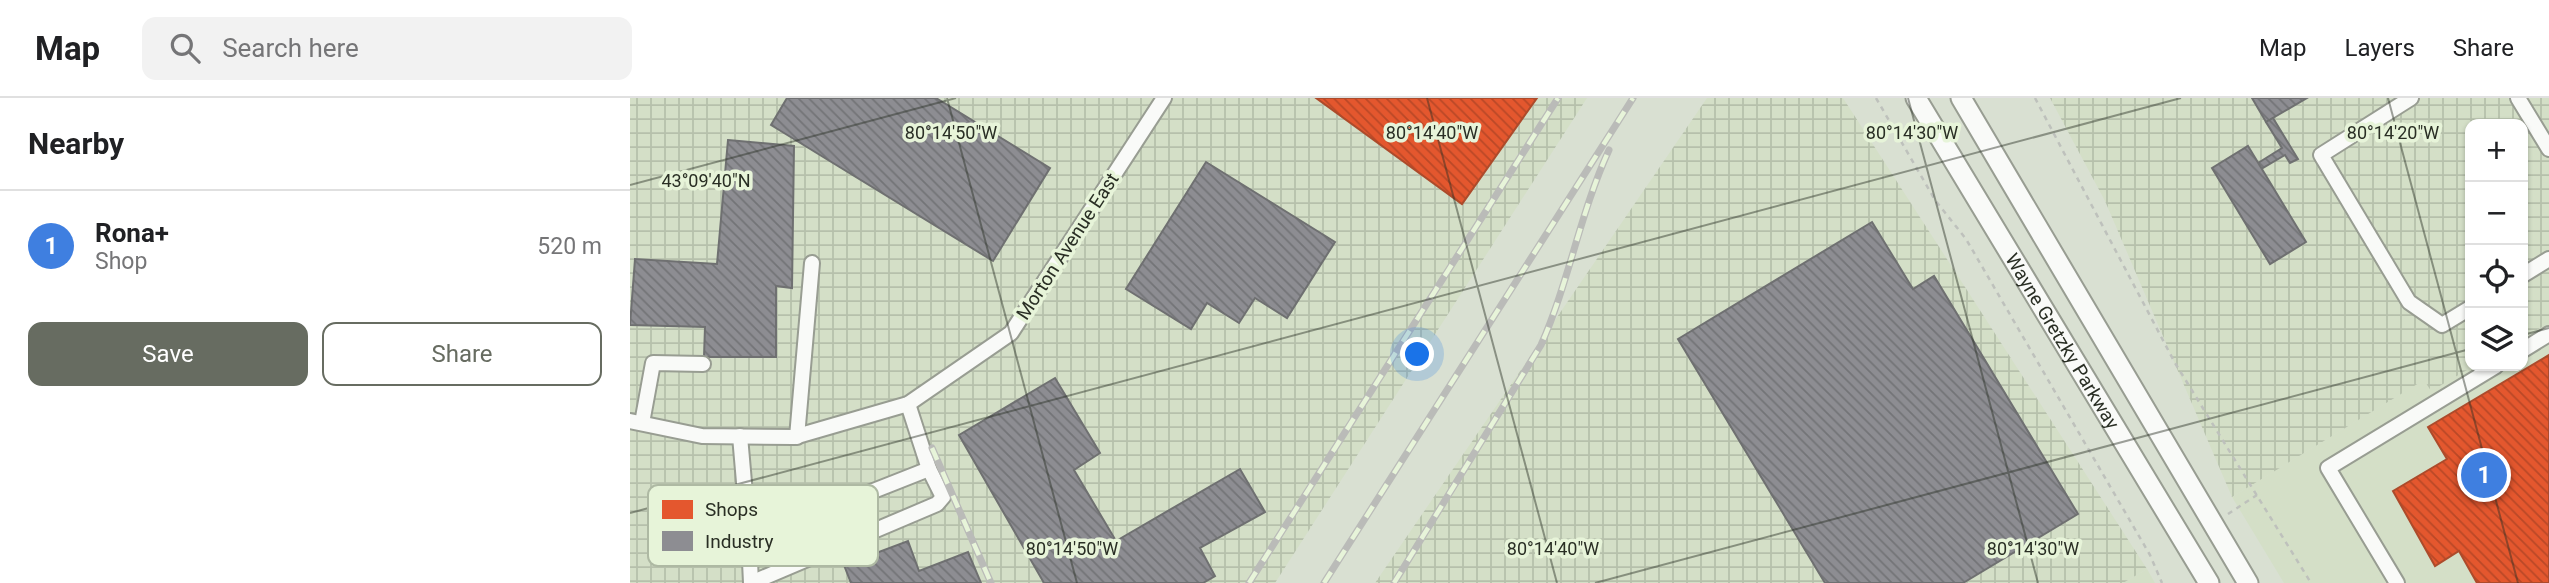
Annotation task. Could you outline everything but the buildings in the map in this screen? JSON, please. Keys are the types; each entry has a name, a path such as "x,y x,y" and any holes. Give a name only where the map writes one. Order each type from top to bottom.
{"main road":[{"name":"Wayne Gretzky Parkway","path":"1916,98 2209,583"},
{"name":"Wayne Gretzky Parkway","path":"1961,98 2248,583"}],"street":[{"name":"Morton Avenue East","path":"636,422 702,436 797,437 908,404 1011,332 1164,98"},
{"path":"2411,98 2320,155 2409,302 2442,325 2465,311"},
{"path":"2518,98 2549,149"},
{"path":"2528,272 2549,259"},
{"path":"797,437 812,263"},
{"path":"2528,347 2549,334"},
{"path":"636,422 653,363 703,364"},
{"path":"2397,583 2328,468 2488,371"},
{"path":"878,529 937,504 943,497 929,469 908,404"},
{"path":"740,436 745,485"},
{"path":"878,489 929,469"},
{"path":"751,583 791,566"}],"path":[{"path":"1876,98 1935,200 1966,239 2143,543 2162,583"},
{"path":"2035,98 2175,363 2311,583"},
{"path":"2214,524 2257,495"}],"shaded area":[{"path":"630,98 1587,98 1275,583 630,583"},
{"path":"1707,98 1843,98 2147,569 2123,583 1375,583"},
{"path":"2050,98 2549,98 2549,323 2528,335 2528,119 2465,119 2465,371 2431,391 2424,380 2232,497 2105,201"},
{"path":"2549,323 2549,583 2284,583 2232,497 2425,379 2432,390 2465,371 2528,371 2528,335"},
{"path":"2147,569 2155,583 2123,583"}],"railway":[{"path":"1249,583 1558,98"},
{"path":"1324,583 1633,98"},
{"path":"1394,583 1541,345 1590,198 1609,150"},
{"path":"932,448 991,583"}],"place":[{"name":"Rona+","path":"2484,475"}]}
